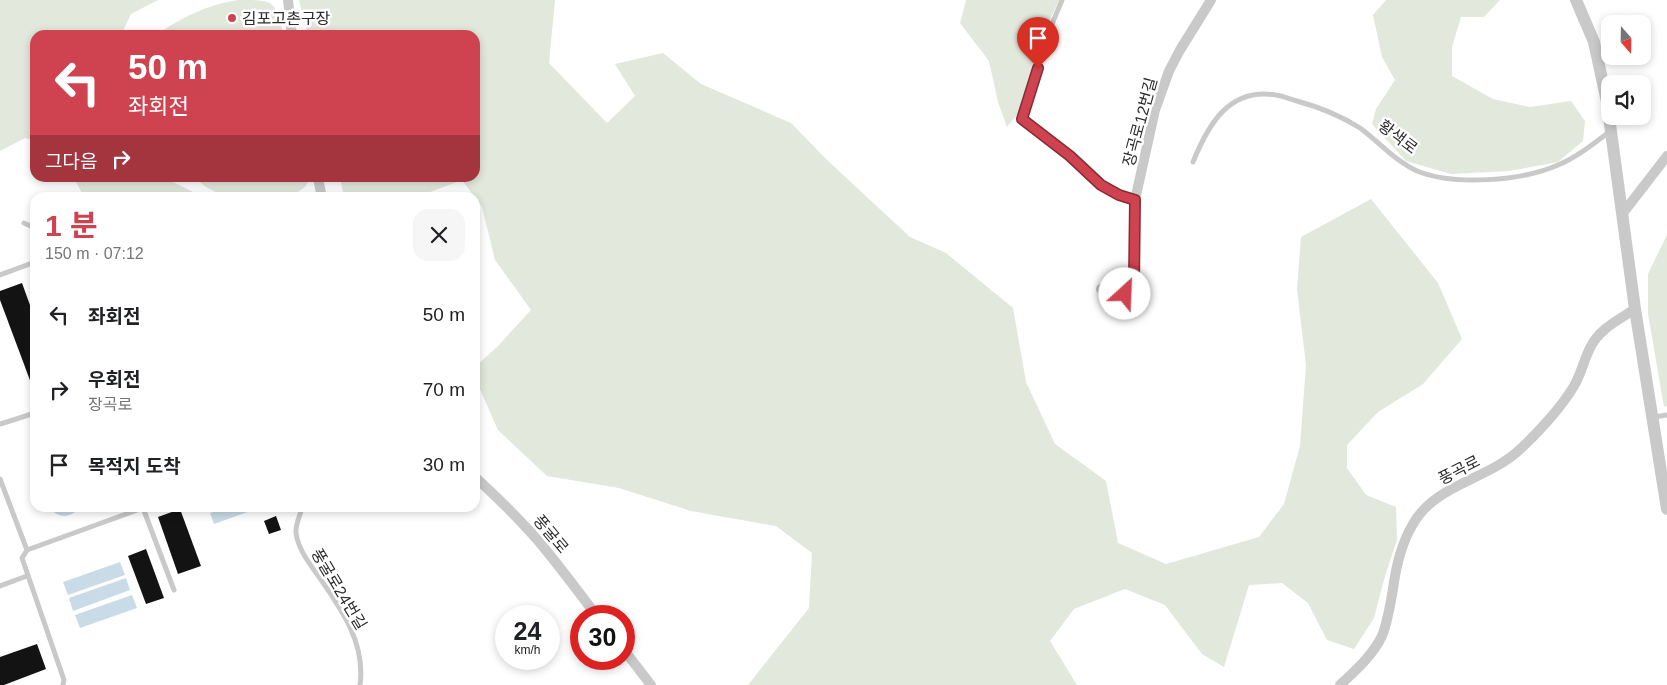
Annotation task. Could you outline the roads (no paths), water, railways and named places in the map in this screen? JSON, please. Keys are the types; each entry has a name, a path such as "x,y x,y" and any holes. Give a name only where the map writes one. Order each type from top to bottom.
{"street":[{"path":"288,0 291,30"},
{"name":"장곡로12번길","path":"1101,289 1125,294 1132,289 1135,270 1135,200 1151,127 1161,93 1180,50 1211,0"},
{"path":"1576,0 1594,42 1602,75 1623,213 1635,309 1667,508"},
{"path":"1623,213 1667,156"},
{"name":"풍곡로","path":"1340,685 1367,658 1381,638 1389,612 1398,560 1412,524 1422,510 1452,488 1491,470 1517,451 1554,412 1574,387 1595,339 1612,323 1635,309"},
{"name":"풍굴로","path":"480,482 503,503 545,549 588,605"},
{"path":"635,664 651,685"}],"lane":[{"path":"1062,0 1045,41 1022,119 1070,156 1101,185 1119,195 1135,200"},
{"name":"황색로","path":"1192,162 1203,137 1216,118 1225,109 1248,95 1260,94 1276,95 1330,112 1360,129 1405,165 1435,177 1454,180 1507,178 1557,166 1584,151 1611,130"},
{"path":"24,223 30,226"},
{"path":"0,275 30,265"},
{"path":"0,424 30,415"},
{"path":"1653,418 1667,415"},
{"path":"0,479 27,550"},
{"path":"63,685 64,680 27,576 22,558 23,554 27,550 132,512"},
{"path":"145,512 174,590"},
{"name":"풍굴로24번길","path":"301,512 296,532 299,545 340,608 353,633 360,655 360,685"},
{"path":"0,586 27,576"}],"water":[{"path":"53,512 75,512 64,516"},
{"path":"213,512 248,512 214,524 210,513"},
{"path":"120,562 125,575 68,595 63,582"},
{"path":"126,578 130,590 73,611 69,598"},
{"path":"132,595 137,608 80,628 75,615"}],"place":[{"name":"김포고촌구장","path":"232,18"}]}
